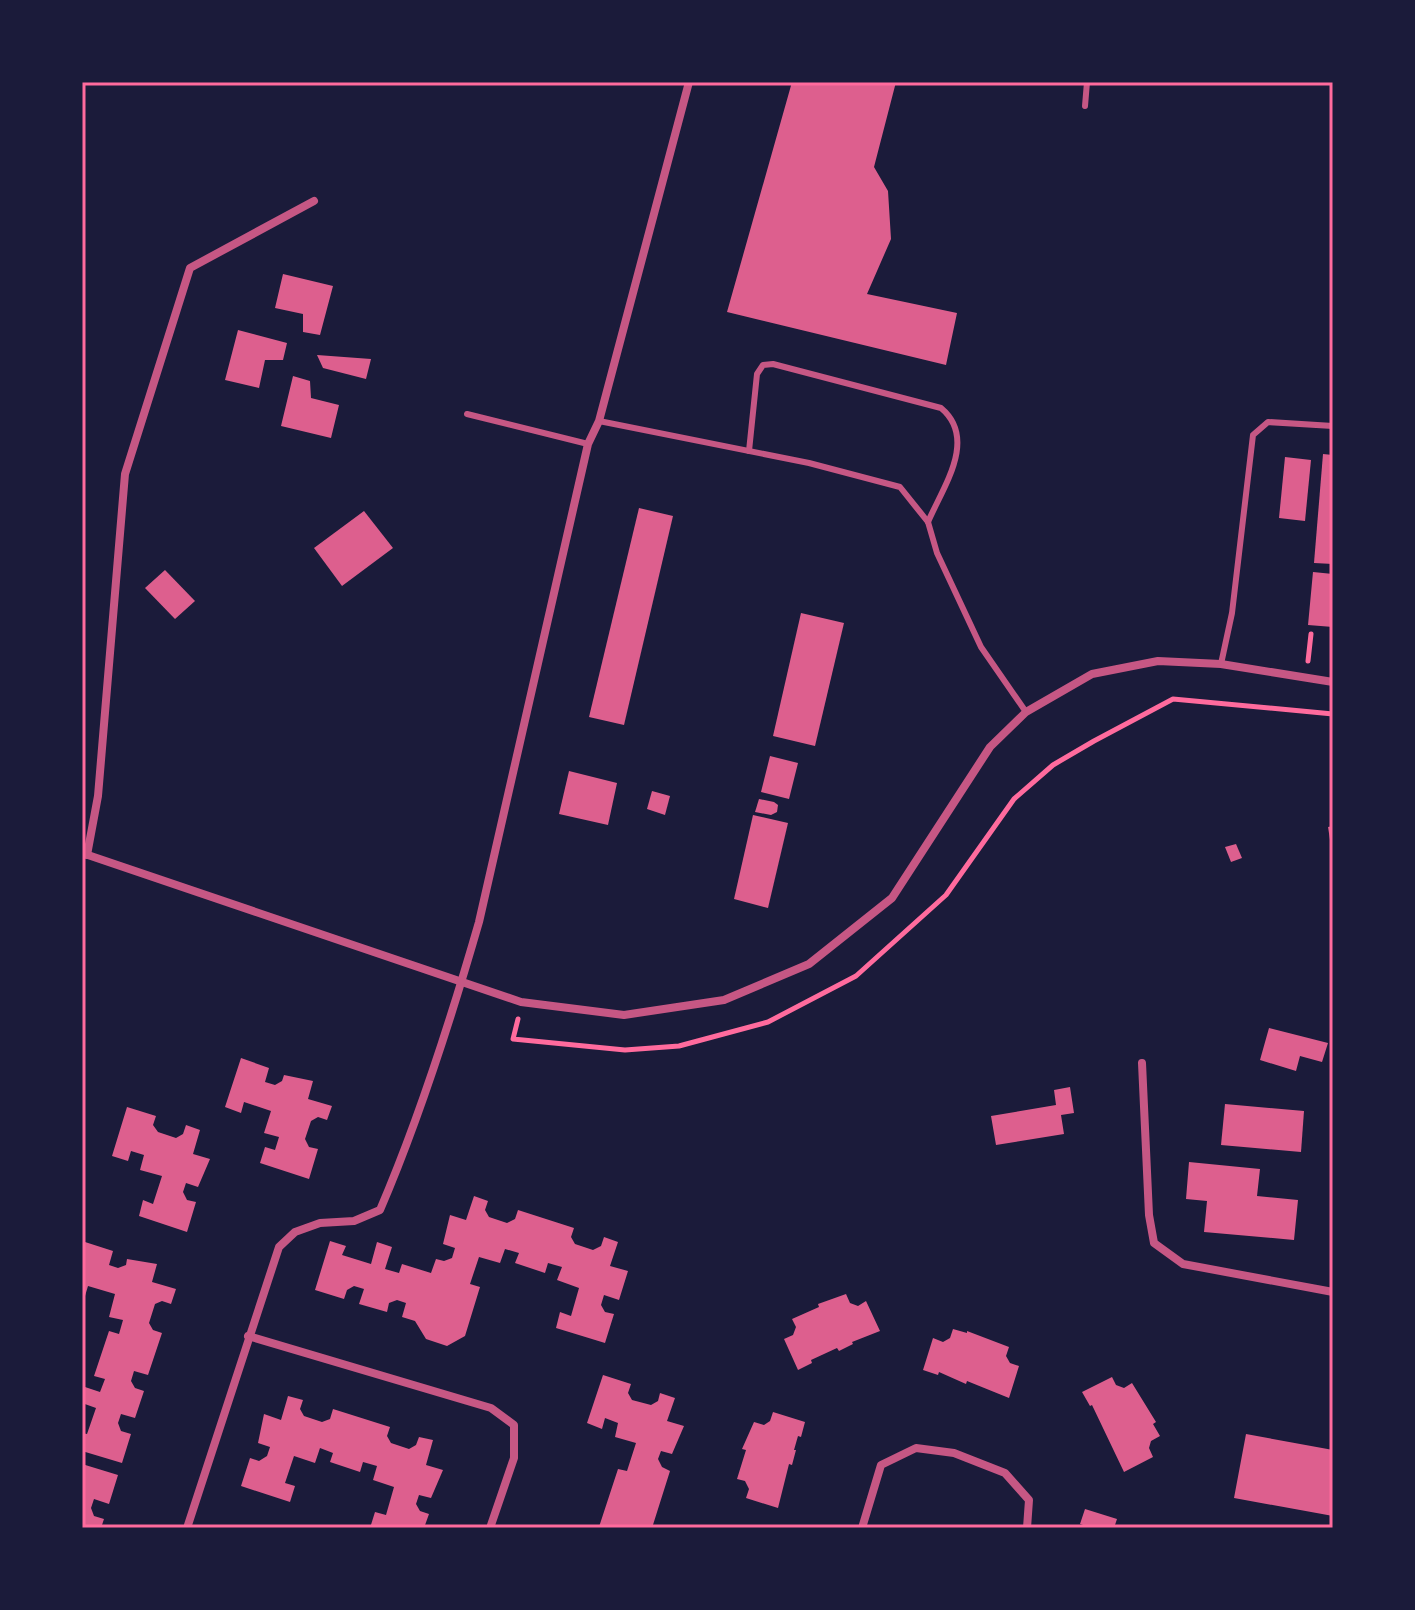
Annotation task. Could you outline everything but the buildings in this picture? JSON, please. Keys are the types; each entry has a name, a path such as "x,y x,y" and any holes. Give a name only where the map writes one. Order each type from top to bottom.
{"street":[{"path":"187,1528 279,1247 295,1232 320,1223 354,1221 380,1210 395,1176 462,982 479,922 588,444 599,421 689,82"},
{"path":"314,201 190,268 125,474 98,796 85,854 521,1002 624,1015 724,1000 809,964 892,898 990,747 1026,712 1092,674 1158,661 1221,664 1333,682"},
{"path":"1142,1063 1149,1215 1154,1243 1183,1264 1333,1292"},
{"path":"248,1336 491,1408 514,1425 514,1458 490,1528"},
{"path":"862,1528 881,1465 916,1448 954,1453 1005,1473 1029,1500 1027,1528"}],"lane":[{"path":"1085,106 1087,82"},
{"path":"749,451 757,374 763,365 773,364 941,408 952,417 958,430 958,450 928,522"},
{"path":"467,414 588,444"},
{"path":"599,421 749,451 900,487 928,522 937,553 981,647 1026,712"},
{"path":"1221,664 1232,613 1253,435 1268,422 1333,426"}],"path":[{"path":"1308,662 1311,634"}]}
